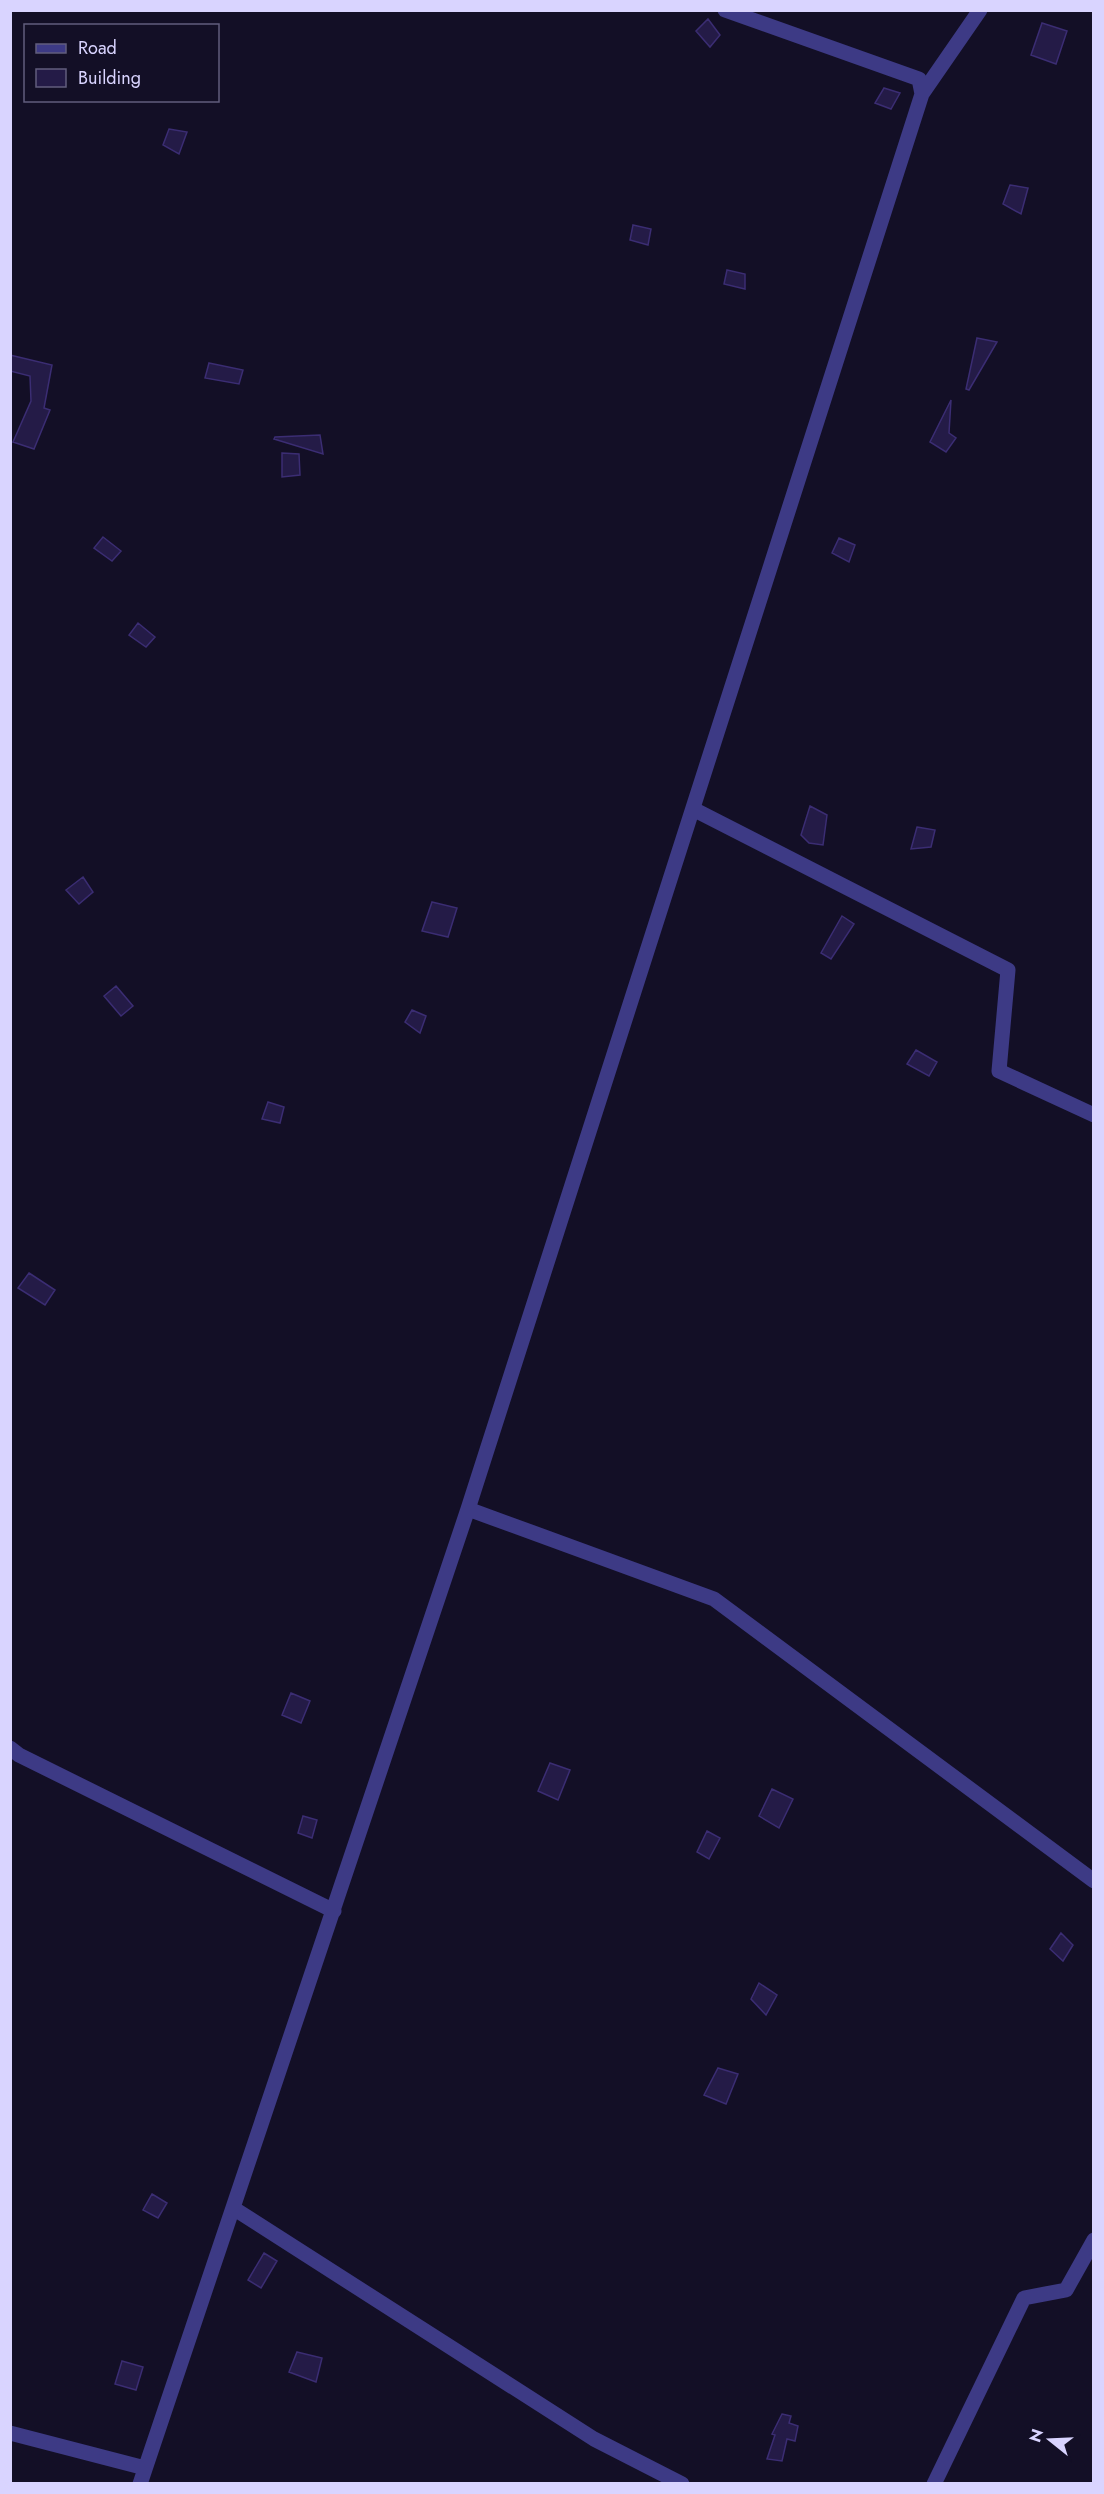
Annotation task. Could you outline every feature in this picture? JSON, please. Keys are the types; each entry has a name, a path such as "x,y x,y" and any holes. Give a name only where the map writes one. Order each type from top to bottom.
{"street":[{"path":"725,10 919,79 922,94"},
{"path":"140,2484 468,1509 922,94 980,10"},
{"path":"693,809 1008,970 999,1071 1094,1116"},
{"path":"468,1509 714,1599 1094,1881"},
{"path":"10,1748 19,1755 334,1911"},
{"path":"233,2208 594,2439 682,2484"},
{"path":"934,2484 1024,2298 1066,2290 1094,2240"},
{"path":"10,2433 145,2468"}],"building":[{"path":"708,19 720,35 710,47 696,31"},
{"path":"1042,23 1067,31 1056,64 1031,55"},
{"path":"884,88 900,93 891,109 875,103"},
{"path":"169,129 187,132 179,154 163,145"},
{"path":"1010,185 1028,188 1021,214 1003,204"},
{"path":"633,225 651,229 648,245 630,240"},
{"path":"727,270 745,274 745,289 724,284"},
{"path":"977,338 997,342 969,390 966,389"},
{"path":"10,355 52,365 44,408 50,410 34,449 13,442 31,401 30,376 10,371"},
{"path":"209,363 243,370 239,384 205,378"},
{"path":"951,400 949,433 956,438 946,452 930,442"},
{"path":"320,435 323,454 274,439 275,437"},
{"path":"282,453 299,454 300,475 282,477"},
{"path":"103,537 121,551 112,561 94,548"},
{"path":"839,538 855,545 849,562 832,553"},
{"path":"138,623 155,637 146,647 129,635"},
{"path":"810,806 827,815 823,845 809,843 801,835"},
{"path":"917,827 935,830 931,847 911,849"},
{"path":"83,877 93,892 79,904 66,890"},
{"path":"432,902 457,908 448,937 422,931"},
{"path":"842,916 854,924 831,959 821,953"},
{"path":"116,986 133,1006 121,1016 104,996"},
{"path":"412,1010 426,1016 420,1033 405,1022"},
{"path":"916,1050 937,1062 929,1076 907,1064"},
{"path":"268,1102 284,1107 280,1123 262,1119"},
{"path":"29,1273 55,1290 45,1305 18,1288"},
{"path":"291,1693 310,1701 301,1723 282,1715"},
{"path":"550,1763 570,1770 558,1800 538,1791"},
{"path":"772,1789 793,1799 779,1828 759,1816"},
{"path":"303,1816 317,1820 312,1838 298,1833"},
{"path":"707,1831 720,1838 709,1859 697,1852"},
{"path":"1061,1933 1073,1945 1063,1961 1050,1949"},
{"path":"759,1983 777,1995 766,2015 751,1999"},
{"path":"718,2068 738,2074 726,2104 704,2095"},
{"path":"152,2194 167,2203 158,2218 143,2210"},
{"path":"264,2253 277,2261 261,2288 248,2280"},
{"path":"297,2352 322,2358 316,2382 289,2372"},
{"path":"122,2361 143,2367 136,2390 115,2384"},
{"path":"782,2414 791,2416 789,2423 798,2426 795,2441 787,2439 782,2461 767,2459 775,2435 772,2434"}]}
